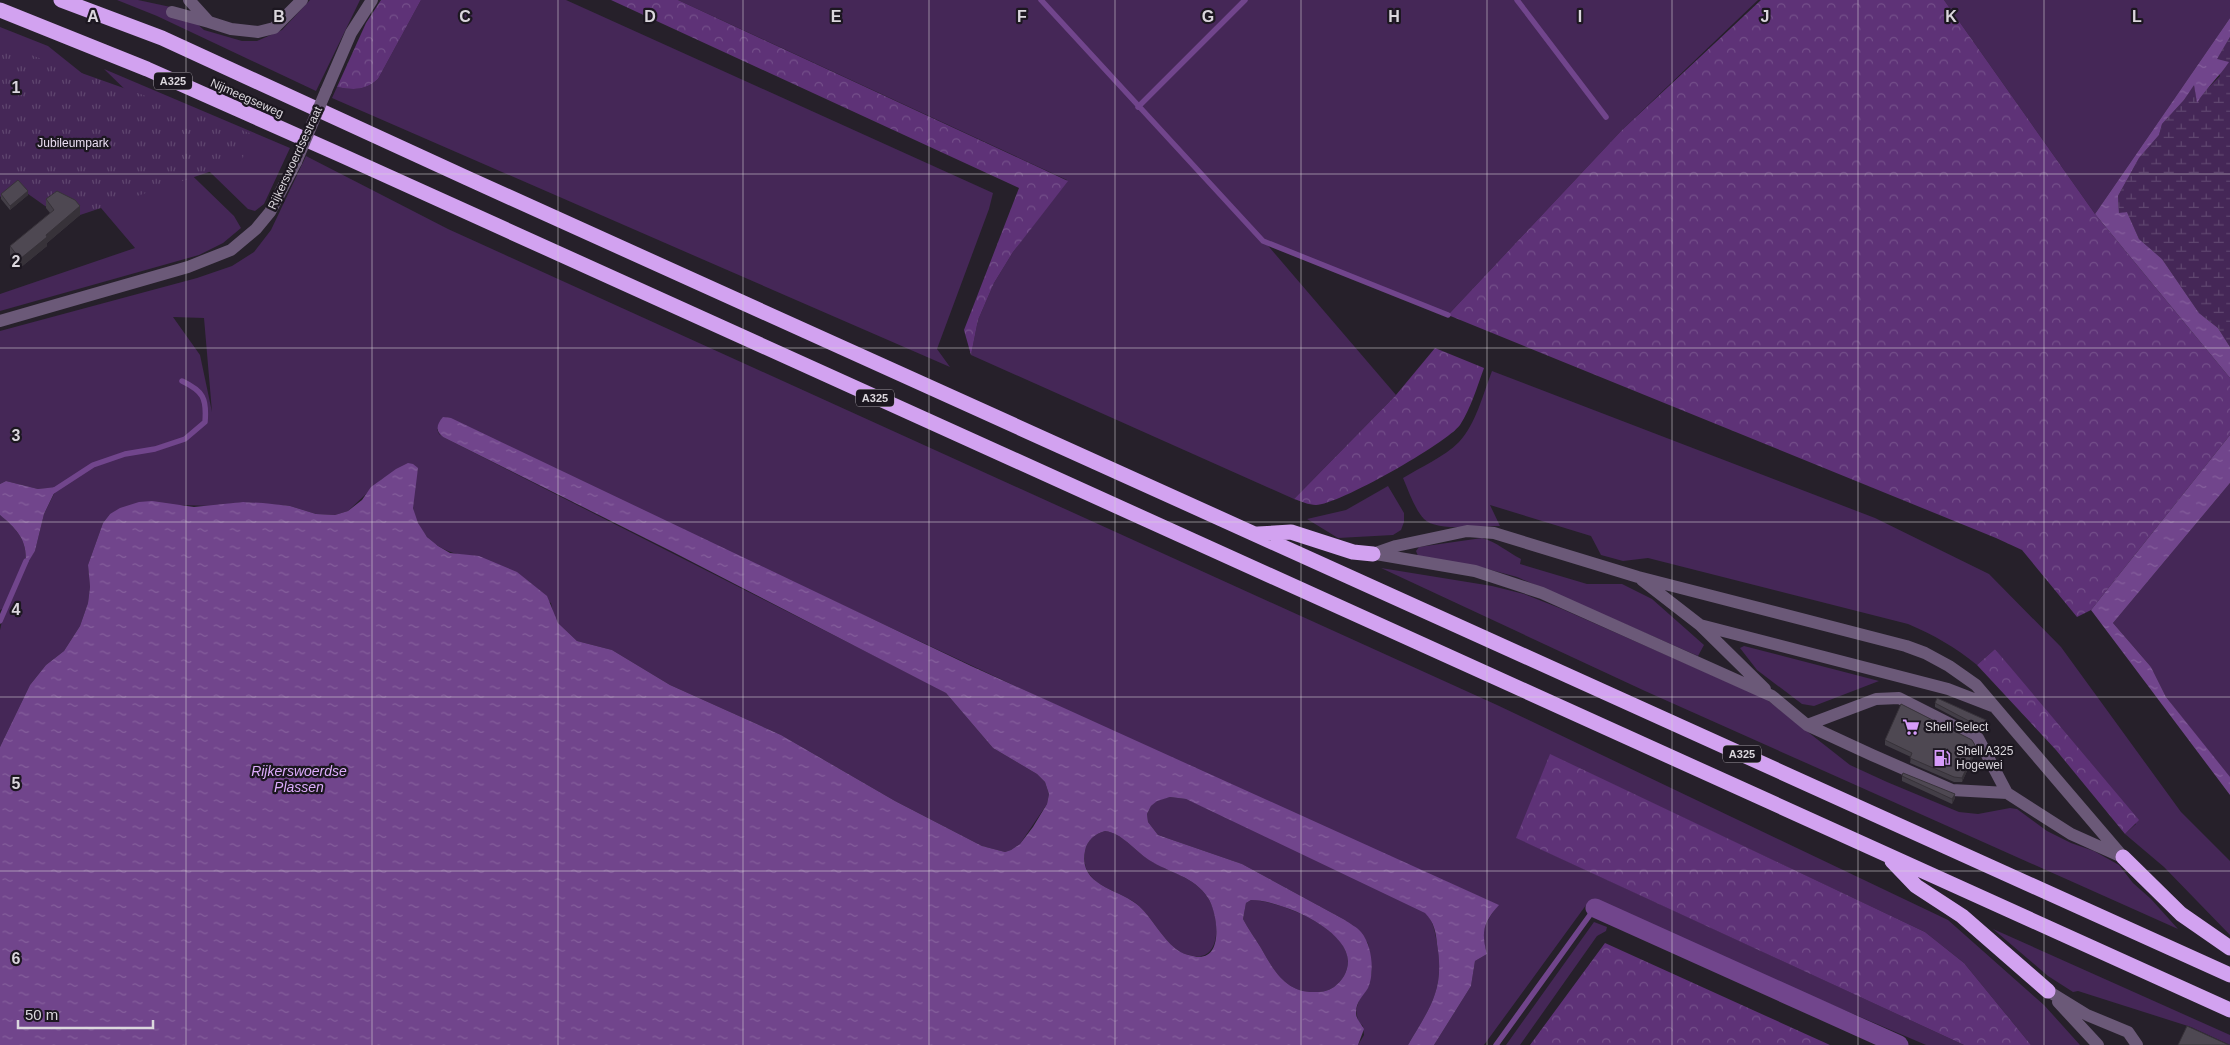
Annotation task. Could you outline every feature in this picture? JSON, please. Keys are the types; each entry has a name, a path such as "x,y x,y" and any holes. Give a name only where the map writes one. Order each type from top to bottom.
{"highway":[{"name":"Nijmeegseweg","path":"61,0 162,38 1254,534"},
{"name":"Nijmeegseweg","path":"0,10 147,69 343,156 1885,854"},
{"path":"1254,534 1291,532 1354,552 1373,554"},
{"name":"A325","path":"1254,534 2230,974"},
{"path":"1885,854 1916,886 1962,916 2048,991"},
{"name":"A325","path":"1885,854 2230,1010"},
{"path":"2123,857 2181,914 2230,948"}],"street":[{"path":"189,0 208,22"},
{"path":"172,12 231,29 258,32 274,28 302,0"},
{"name":"Rijkerswoerdsestraat","path":"0,321 188,267 231,250 256,229 270,212 296,162 351,33 372,0"},
{"path":"1373,554 1396,546 1467,532 1494,533 1638,577 1906,646 1925,653 1976,685 2123,857"},
{"path":"1373,554 1476,571 1542,593 1772,696"},
{"path":"1638,577 1700,625 1772,696 1807,725 1952,790 2007,794 2071,834 2123,857"},
{"path":"1700,625 1948,689 1994,707"},
{"path":"1807,725 1876,699 1899,698 1978,738 2007,794"},
{"path":"2048,991 2098,1045"},
{"path":"2048,991 2087,1015 2128,1032 2137,1045"}],"green space":[{"path":"117,0 138,0 180,9 204,30 242,41 257,41 282,30 310,0 360,0 316,91 157,16"},
{"path":"381,0 421,0 378,79 368,86 359,89 337,87 366,23"},
{"path":"421,0 566,0 993,193 989,209 937,349 950,367 332,98 337,87 359,89 368,86 378,79"},
{"path":"611,0 678,0 1068,181 1013,252 994,283 978,320 971,355 964,330 1019,188"},
{"path":"678,0 1758,0 1622,130 1448,315 1264,241 1396,395 1294,499 971,355 978,320 994,283 1013,252 1067,180"},
{"path":"1761,0 1944,0 2095,214 2230,378 2230,435 2091,610 2077,617 2022,550 1996,538 1448,315 1622,130"},
{"path":"1944,0 2230,0 2230,18 2095,214"},
{"path":"0,27 48,46 108,94 234,216 241,228 223,243 199,255 0,311 0,294 135,248 101,208 0,107"},
{"path":"2230,37 2230,347 2218,328 2199,313 2162,259 2139,239 2127,212 2119,214 2118,196 2139,158 2159,135 2162,124 2184,100 2194,84 2197,102 2220,76 2216,60"},
{"name":"Jubileumpark","path":"0,44 250,133 242,161 65,220 14,184 0,197"},
{"path":"104,69 290,148 264,204 255,211 248,209"},
{"path":"306,156 448,229 1497,705 1948,920 2044,1005 2080,1045 2031,1045 1964,963 1925,932 1550,755 1517,838 1964,1045 1926,1045 1589,901 1484,1045 1434,1045 1471,986 1475,961 1487,954 1484,939 1485,928 1498,905 1148,748 776,574 437,429 439,434 445,438 946,693 993,748 1037,774 1045,782 1049,794 1047,804 1020,844 1011,850 1005,852 982,846 895,801 781,735 670,685 612,650 577,641 558,623 551,603 463,555 438,546 424,533 415,517 413,507 413,493 418,468 382,479 348,511 335,515 316,514 290,506 243,502 214,506 179,505 110,514 103,523 88,565 90,587 88,603 80,626 64,651 46,665 30,685 0,747 0,630 5,608 0,610 0,515 12,525 23,543 26,557 25,565 35,551 44,514 57,488 38,489 6,481 0,484 0,331 197,278 232,266 254,252 271,230","holes":["173,317 204,318 212,412 200,355"]},
{"path":"1435,348 1484,368 1471,405 1460,425 1451,434 1415,458 1346,495 1316,505 1294,499 1396,395"},
{"path":"1492,371 1875,518 1989,574 2061,647 2181,812 2230,861 2230,935 2164,867 2125,834 2136,824 1995,649 1977,665 1944,642 1908,624 1648,558 1623,561 1601,555 1591,536 1490,505 1500,526 1449,527 1439,526 1424,519 1420,515 1403,478 1439,457 1465,435 1475,418"},
{"path":"2230,483 2229,778 2166,697 2151,667 2113,623"},
{"path":"1388,486 1404,513 1404,522 1401,530 1393,535 1338,538 1307,519 1346,510"},
{"path":"1482,538 1521,559 1520,564 1587,584 1622,584 1652,599 1704,645 1698,656 1517,577 1480,567 1418,556 1416,551 1419,547"},
{"path":"1381,568 1492,586 1524,594 1766,699 1850,765 1887,782 1959,812 1978,814 2010,808 2017,809 2047,831 2071,843 2094,851 2119,865 2133,883 2151,899 2178,929 1645,691"},
{"path":"1744,646 1879,681 1814,706 1802,704 1757,670 1740,648"},
{"path":"1995,649 2139,820 2125,834 2056,750 1977,665"},
{"path":"1550,754 1925,932 1964,963 2031,1045 1964,1045 1516,838"},
{"path":"1170,797 1186,799 1232,819 1425,912 1435,931 1439,974 1434,998 1408,1045 1358,1045 1364,1035 1363,1026 1358,1021 1356,1010 1359,1000 1368,987 1372,972 1368,943 1345,920 1242,864 1158,835 1148,822 1147,814 1157,800"},
{"path":"1105,831 1117,835 1148,859 1196,885 1208,898 1215,916 1216,937 1208,953 1200,956 1187,955 1179,951 1166,939 1139,906 1103,886 1088,873 1085,863 1086,847 1092,838"},
{"path":"1251,900 1278,905 1294,911 1310,918 1336,937 1345,949 1348,961 1346,972 1340,982 1330,989 1316,992 1297,989 1282,979 1271,965 1243,919 1246,903"},
{"path":"1594,922 1607,927 1606,931 1597,936 1520,1045 1506,1045"},
{"path":"1993,929 2230,1035 2230,1045 2191,1027 2078,991 2073,992 2048,976"},
{"path":"1605,943 1830,1045 1530,1045"}],"water":[{"path":"2230,18 2230,37 2217,59 2229,62 2197,103 2194,85 2184,100 2162,124 2159,135 2139,158 2118,196 2119,213 2127,212 2139,239 2162,259 2199,313 2218,328 2230,347 2230,378 2095,214"},
{"name":"Rijkerswoerdse Plassen","path":"443,417 451,418 971,666 1499,905 1485,928 1484,940 1487,954 1475,961 1471,986 1434,1045 1408,1045 1434,998 1439,974 1435,931 1431,920 1425,913 1186,799 1170,797 1157,801 1151,806 1147,814 1148,822 1158,835 1242,864 1345,920 1365,937 1370,951 1372,967 1368,988 1356,1008 1357,1017 1364,1029 1358,1045 0,1045 0,747 30,685 46,665 64,651 80,626 88,603 90,587 88,565 103,523 110,514 120,508 139,502 152,501 194,507 243,502 263,503 290,506 316,514 335,515 348,511 362,500 371,487 396,469 408,463 413,464 418,468 413,508 418,523 427,537 450,553 479,556 517,572 547,596 558,623 577,641 612,650 670,685 781,735 895,801 982,846 1005,852 1011,850 1020,844 1033,827 1047,804 1049,794 1045,782 1037,774 993,748 946,693 673,552 445,438 438,431","holes":["1105,831 1117,835 1149,860 1188,880 1202,891 1212,905 1216,925 1216,936 1210,952 1203,956 1184,954 1166,939 1139,906 1094,880 1088,872 1085,863 1085,851 1092,838","1251,900 1278,905 1310,918 1336,938 1345,949 1348,961 1346,972 1340,982 1330,989 1316,992 1297,989 1282,979 1271,965 1243,919 1246,903"]},
{"path":"2230,435 2230,483 2113,623 2151,667 2166,697 2230,777 2230,795 2091,610"},
{"path":"6,481 38,489 57,487 44,514 35,551 25,567 25,550 21,537 0,515 0,484"}],"building":[{"path":"18,180 28,191 10,206 1,194"},
{"path":"57,191 75,200 80,206 20,259 10,246 54,210 46,199"},
{"path":"1937,698 1988,721 1984,729 1935,703"},
{"path":"1901,704 1972,740 1976,747 1962,778 1954,777 1910,758 1912,753 1885,740"},
{"path":"1903,773 1955,794 1952,799 1902,776"},
{"path":"2187,1026 2229,1045 2178,1045"}],"waterway":[{"path":"1041,0 1263,241 1448,315"},
{"path":"1138,107 1245,0"},
{"path":"1517,0 1606,117"},
{"path":"53,491 93,465 125,454 155,449 185,439 205,422 205,407 202,396 195,388 182,381"},
{"path":"0,621 26,561"},
{"path":"1496,1045 1595,908"},
{"path":"1595,908 1899,1045"}],"place":[{"name":"Shell Select","path":"1911,727"},
{"name":"Shell A325 Hogewei","path":"1942,758"}]}
